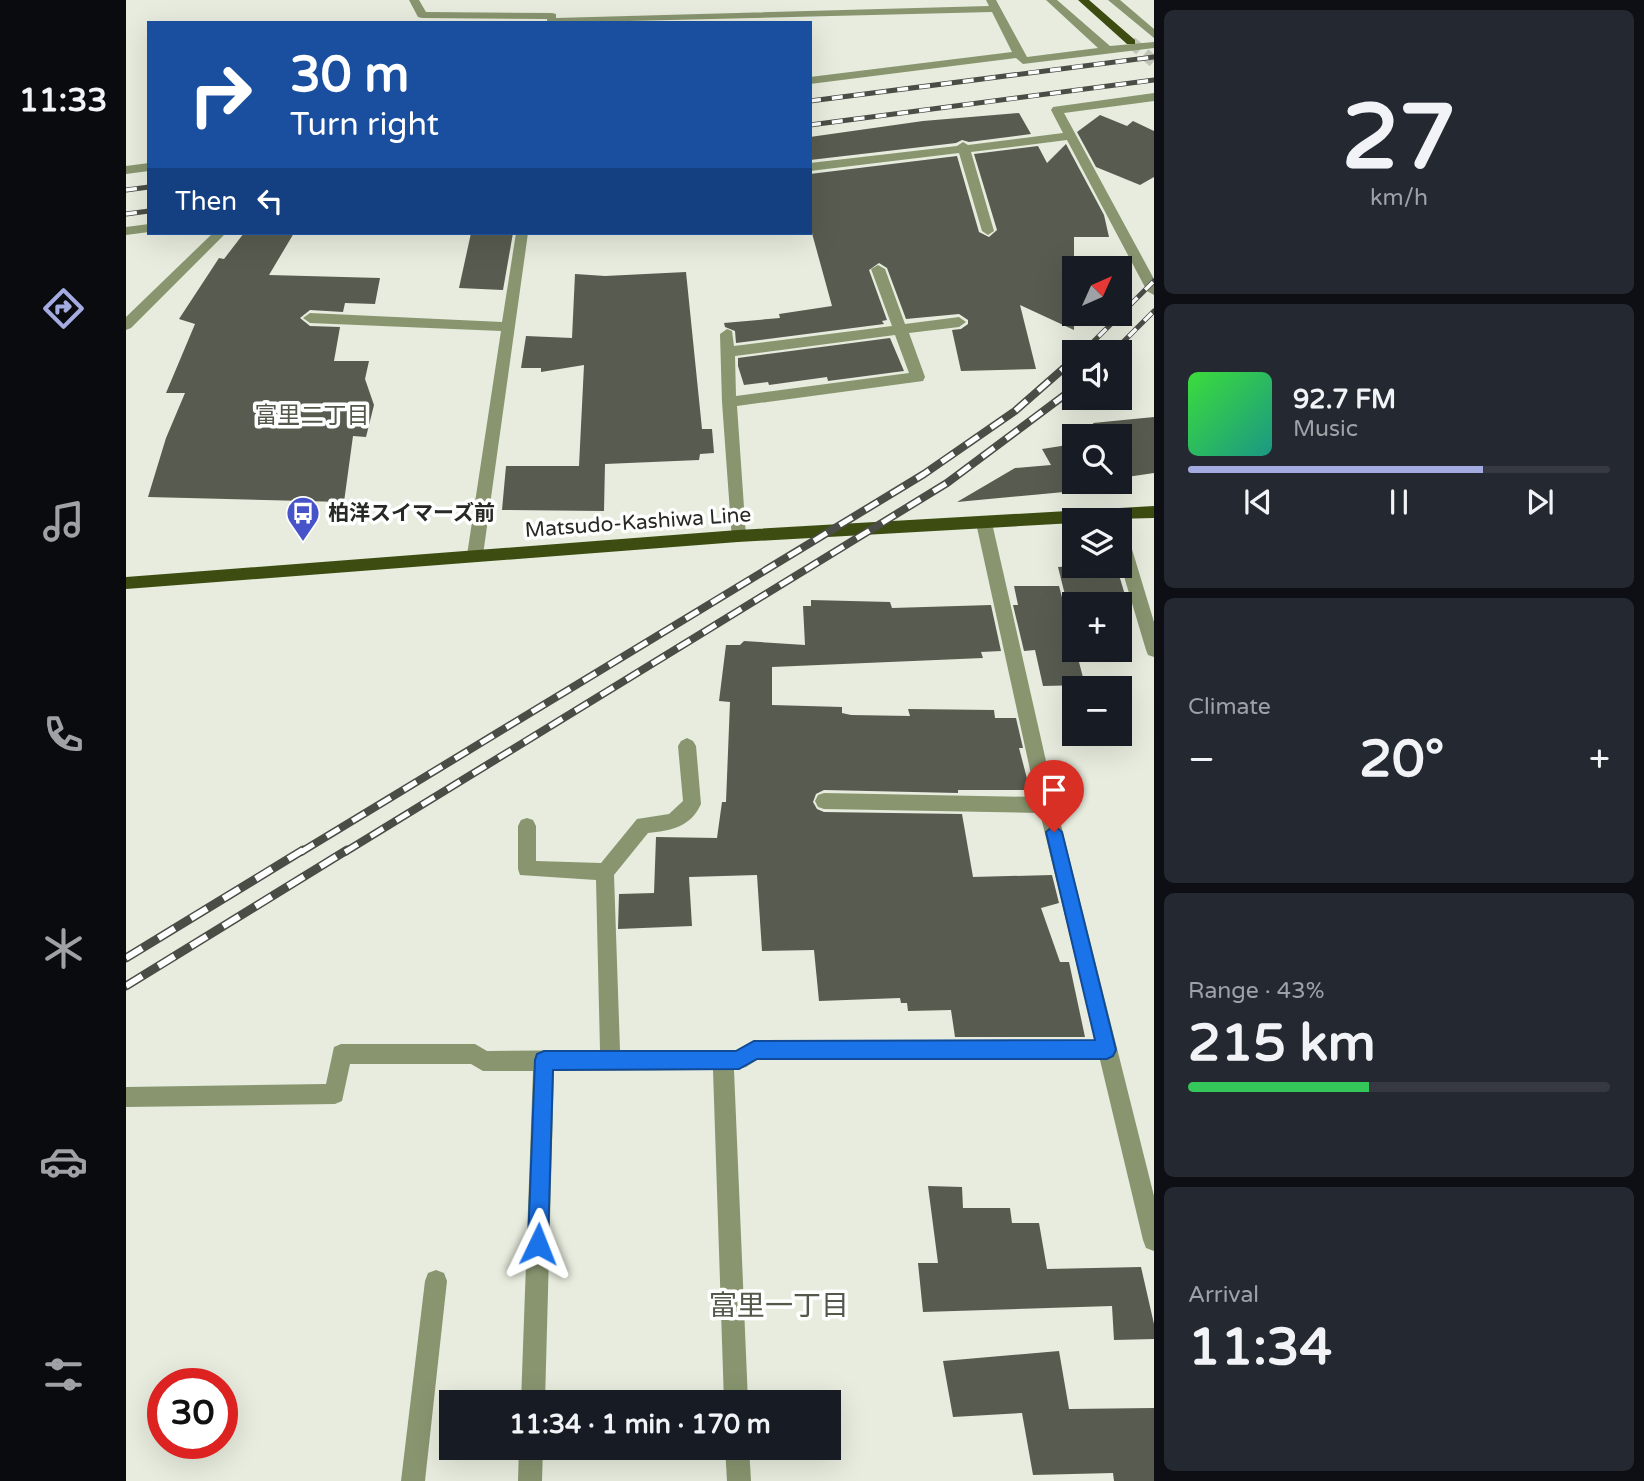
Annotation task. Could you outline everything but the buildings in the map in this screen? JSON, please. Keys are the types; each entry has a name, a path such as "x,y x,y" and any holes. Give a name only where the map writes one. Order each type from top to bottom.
{"main road":[{"path":"1083,0 1131,42"},
{"name":"Matsudo-Kashiwa Line","path":"1132,515 1154,512"},
{"name":"Matsudo-Kashiwa Line","path":"126,583 738,537 1062,520"}],"street":[{"path":"414,0 422,15 551,20 994,5 1023,61 1154,45"},
{"path":"551,20 553,0"},
{"path":"806,0 808,13"},
{"path":"1051,0 1107,50"},
{"path":"1113,0 1154,35"},
{"path":"812,81 1021,54"},
{"path":"1154,97 1057,110 1154,291"},
{"path":"812,167 963,146 1071,136"},
{"path":"963,146 988,231"},
{"path":"126,170 147,167"},
{"path":"126,231 147,228"},
{"path":"126,325 218,235"},
{"path":"475,555 522,235"},
{"path":"729,402 918,377 878,269"},
{"path":"310,318 508,327"},
{"path":"727,352 960,322"},
{"path":"727,334 738,537"},
{"path":"985,523 1047,805 1154,1240"},
{"path":"1132,576 1154,650"},
{"path":"610,1060 604,872 643,825 673,822 692,804 687,746"},
{"path":"824,802 1047,805"},
{"path":"527,826 527,869 604,872"},
{"path":"126,1097 335,1094 341,1054 475,1054 482,1061 739,1060 754,1050 1107,1050"},
{"path":"533,1390 544,1060"},
{"path":"723,1060 736,1390"},
{"path":"413,1481 436,1281"},
{"path":"530,1481 531,1460"},
{"path":"738,1460 739,1481"}],"tunnel":[{"path":"1131,42 1154,62"}],"railway":[{"path":"812,101 1154,57"},
{"path":"812,125 1154,80"},
{"path":"126,190 147,187"},
{"path":"126,214 147,211"},
{"path":"1095,340 1154,281"},
{"path":"1125,340 1154,311"},
{"path":"301,852 924,474 1015,411 1062,370"},
{"path":"345,852 947,483 1062,397"},
{"path":"126,958 303,850"},
{"path":"126,986 347,850"}],"place":[{"name":"柏洋スイマーズ前","path":"303,543"}],"district":[{"name":"富里二丁目","path":"312,415"},
{"name":"富里一丁目","path":"779,1305"}],"route":[{"path":"538,1244 544,1060 739,1060 754,1050 1107,1050 1054,832"}]}
